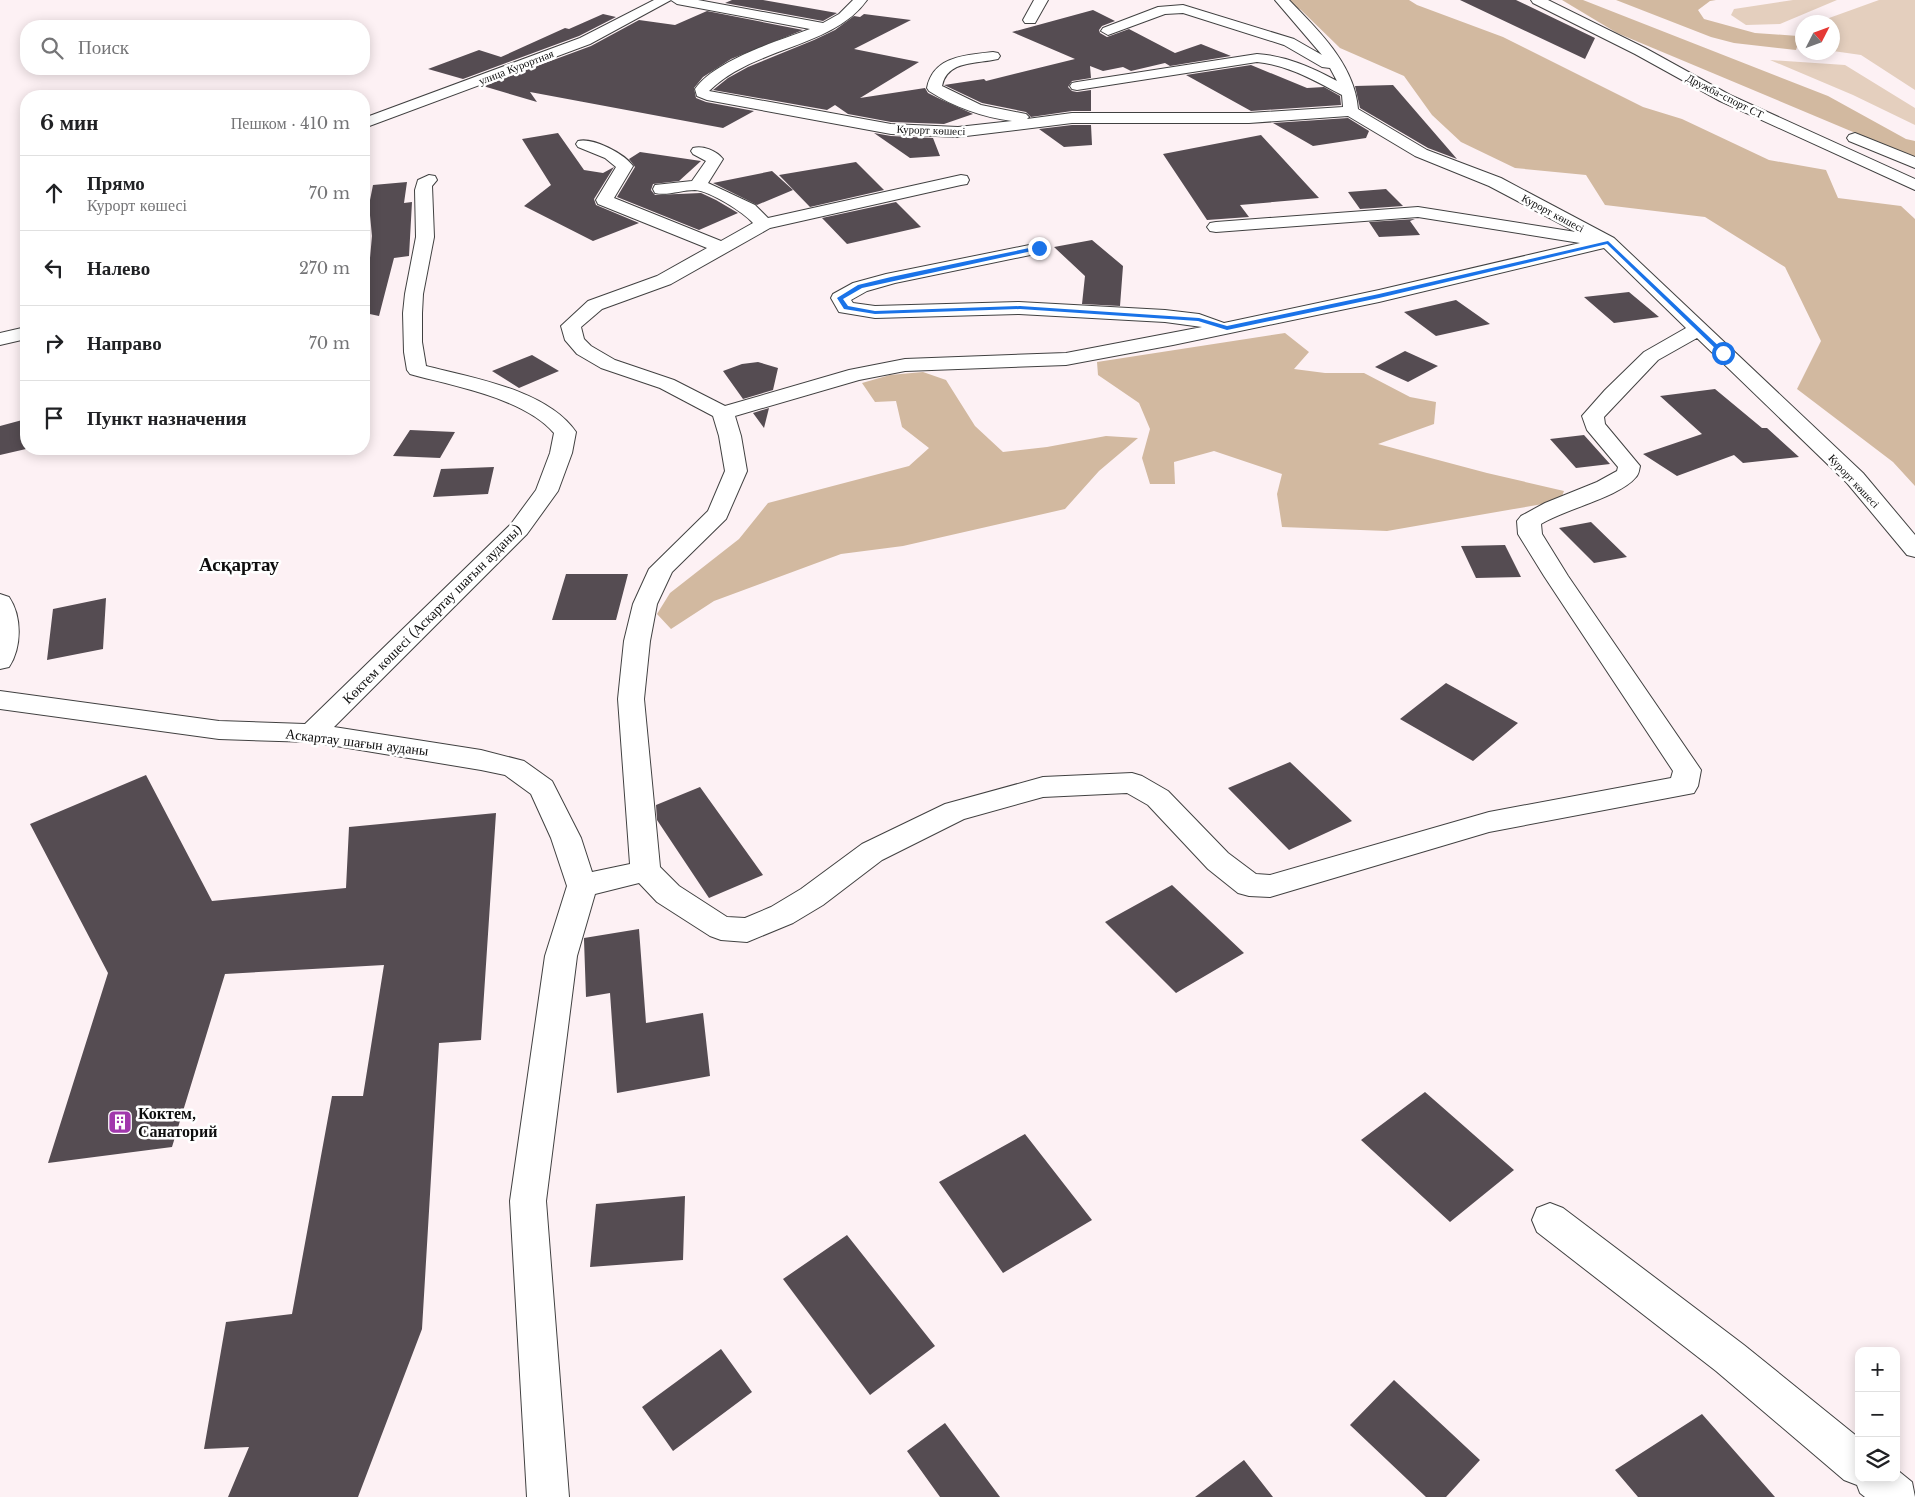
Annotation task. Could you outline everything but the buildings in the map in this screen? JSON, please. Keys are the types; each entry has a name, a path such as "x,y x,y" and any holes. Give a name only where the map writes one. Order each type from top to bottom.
{"street":[{"name":"улица Курортная","path":"370,121 585,41 664,0"},
{"path":"677,0 827,28"},
{"name":"Курорт көшесі","path":"860,0 851,12 827,28 781,45 731,68 702,89 702,93 712,98 891,129 958,132 1072,118 1249,118 1350,102 1421,153 1495,182 1608,242 1855,478 1915,550"},
{"path":"1030,20 1041,0"},
{"name":"Дружба-спорт СТ","path":"1538,0 1640,51 1725,98 1915,185"},
{"path":"1277,2 1311,31 1338,70 1350,102"},
{"path":"1108,31 1163,10 1182,9 1289,42 1338,70"},
{"path":"1640,51 1794,113"},
{"path":"993,56 957,62 942,68 935,80 934,88 947,97 968,106 998,115 1072,118"},
{"path":"1077,86 1257,58 1272,58 1289,63 1350,102"},
{"path":"1839,132 1915,163"},
{"path":"584,144 611,155 625,166 604,200 722,248"},
{"path":"699,151 715,159 712,167 700,179 699,185"},
{"name":"Көктем көшесі (Аскартау шағын ауданы)","path":"312,733 519,529 547,491 565,432 560,424 509,396 417,370 412,350 414,294 425,237 426,202 424,184 429,180"},
{"path":"961,180 764,224 664,280 595,305 571,326 575,340 584,350 608,364 667,384 723,413 856,374 905,365 1066,359 1398,292 1608,242"},
{"path":"661,190 699,185 749,209 764,224"},
{"path":"1216,227 1418,212 1608,242"},
{"path":"1039,248 860,286 840,298 846,308 875,312 1020,308 1199,320 1227,328"},
{"path":"723,413 730,436 736,471 718,514 661,569 646,604 637,641 631,699 645,871 668,894 721,928 747,930 782,915 812,897 872,852 955,811 1043,787 1132,783 1158,798 1218,861 1248,885 1270,886 1488,822 1684,786 1687,770 1556,576 1530,534 1529,521 1540,513 1617,482 1628,474 1629,466 1595,425 1592,416 1652,356 1698,329"},
{"path":"0,339 20,334"},
{"path":"0,602 7,633 0,661"},
{"name":"Аскартау шағын ауданы","path":"0,700 219,730 312,733 472,758 514,768 542,788 566,838 582,886"},
{"path":"548,1497 528,1201 561,956 582,886 645,871"},
{"path":"1550,1220 1730,1358 1855,1462"},
{"path":"1880,1482 1898,1497"}],"shaded area":[{"path":"1281,0 1409,0 1417,5 1503,37 1643,107 1682,119 1769,160 1826,170 1838,198 1901,206 1915,219 1915,486 1893,462 1797,389 1821,341 1785,267 1705,217 1605,205 1586,175 1515,168 1461,142 1432,115 1404,76 1340,48 1301,10"},
{"path":"1562,0 1583,0 1828,96 1906,139 1915,141 1915,158 1617,33"},
{"path":"1616,0 1716,0 1710,1 1698,10 1704,19 1755,33 1795,36 1795,50 1734,43 1711,37"},
{"path":"1793,0 1837,0 1801,15 1795,15 1795,18 1780,24 1746,25 1731,15 1734,9"},
{"path":"1879,0 1915,0 1915,90 1861,55 1840,52 1840,15 1837,15"},
{"path":"1770,60 1845,65 1915,108 1915,125 1853,95"},
{"path":"1285,333 1309,352 1294,369 1325,373 1364,373 1410,397 1436,402 1434,424 1378,444 1564,491 1560,501 1387,531 1282,527 1277,494 1282,474 1214,451 1174,462 1175,484 1150,484 1142,458 1150,429 1139,403 1098,375 1097,362"},
{"path":"923,372 946,380 975,426 1003,452 1047,447 1106,436 1138,438 1099,471 1065,509 903,546 841,554 714,601 671,629 657,614 670,593 739,539 768,503 909,466 929,448 902,427 896,401 875,402 862,383 890,375"}],"place":[{"name":"Коктем, Санаторий","path":"120,1122"}],"district":[{"name":"Асқартау","path":"239,564"}],"route":[{"path":"1039,248 860,286 840,298 846,308 875,312 1020,308 1165,316 1199,320 1227,328 1379,296 1608,242 1723,353"}]}
